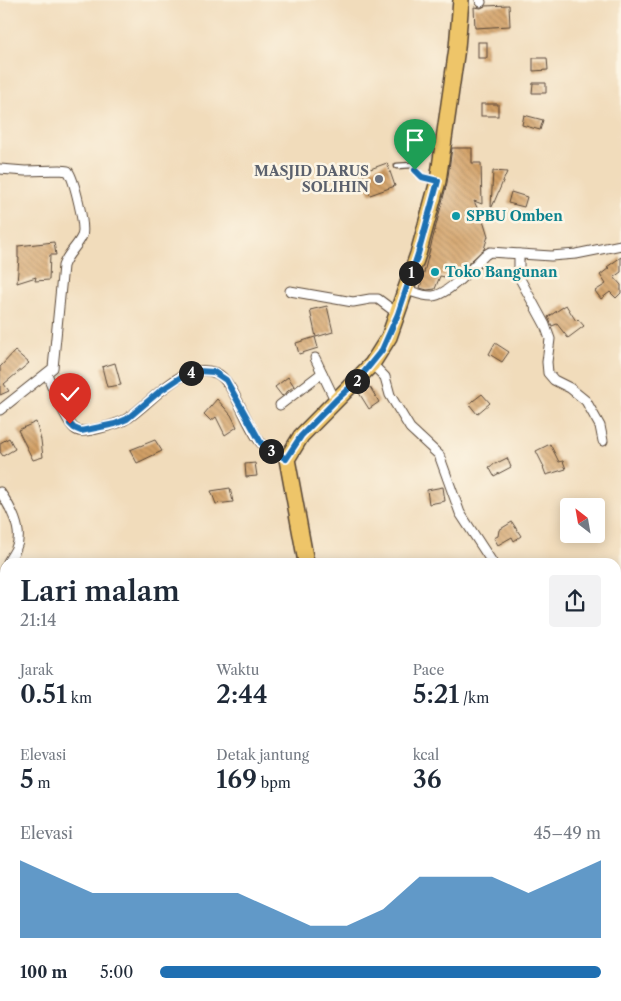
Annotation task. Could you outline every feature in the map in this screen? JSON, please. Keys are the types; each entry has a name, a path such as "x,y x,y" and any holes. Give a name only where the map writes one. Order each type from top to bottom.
{"main road":[{"path":"305,558 286,459 301,436 372,364 389,337 398,314 418,254 438,181 458,48 461,0"}],"street":[{"path":"0,169 68,171 81,214 82,236 63,266 53,368 0,410"},
{"path":"406,290 427,296 437,295 458,280 490,252 551,256 576,254 621,245"},
{"path":"519,254 519,278 550,339 548,372 554,380 570,388 586,401 600,426 603,441"},
{"path":"290,291 353,302 378,299 398,314"},
{"path":"315,358 336,400"},
{"path":"372,364 385,377 390,395 410,428 439,455 460,513 489,558"},
{"path":"47,374 55,396 70,424 81,431 103,428 127,419 160,391 188,374 198,371 214,372 226,380 261,443 286,459"},
{"path":"280,405 322,373"},
{"path":"0,492 6,500 15,521 18,539 16,548 10,558"}],"lane":[{"path":"397,166 412,165 422,177 438,181"}],"building":[{"path":"509,5 510,26 475,28 474,7"},
{"path":"478,42 487,42 487,58 478,58"},
{"path":"533,58 547,58 548,70 533,71"},
{"path":"533,83 546,83 546,93 532,93"},
{"path":"481,104 498,104 498,116 481,116"},
{"path":"524,115 543,120 540,130 522,125"},
{"name":"SPBU Omben","path":"452,148 472,148 472,163 481,163 482,204 474,201 488,236 484,249 460,271 448,264 445,277 440,276 435,289 427,290 420,288 447,183"},
{"name":"MASJID DARUS SOLIHIN","path":"387,163 395,186 370,195 362,172"},
{"path":"493,171 507,172 491,207"},
{"path":"511,192 527,197 524,207 508,203"},
{"path":"54,242 56,255 50,255 49,280 35,281 36,277 17,283 18,246"},
{"path":"621,257 621,272 614,277 621,285 621,293 616,298 610,292 601,299 595,291 606,284 600,275 609,268 607,267"},
{"path":"566,305 576,321 578,319 584,326 568,338 557,324 552,326 548,317"},
{"path":"327,306 333,332 316,337 310,310"},
{"path":"315,337 318,348 299,354 296,343"},
{"path":"495,343 509,352 502,362 489,354"},
{"path":"15,351 29,363 4,384 9,391 0,395 0,367"},
{"path":"115,363 121,385 107,387 102,367"},
{"path":"288,377 294,386 282,396 275,387"},
{"path":"370,387 379,402 369,409 359,393"},
{"path":"482,394 490,403 477,414 469,404"},
{"path":"217,399 231,415 237,427 225,435 216,417 211,421 204,414"},
{"path":"36,422 43,457 33,460 18,430"},
{"path":"9,438 15,449 3,456 0,452 0,443"},
{"path":"155,440 162,451 137,463 130,450"},
{"path":"550,444 559,462 563,461 566,469 546,475 536,451"},
{"path":"507,458 511,467 494,476 489,467"},
{"path":"255,463 257,476 246,477 245,464"},
{"path":"443,487 445,501 429,504 427,490"},
{"path":"230,488 233,502 216,504 211,491"},
{"path":"512,522 521,536 514,541 512,537 498,545 494,538 498,536 499,530"}],"place":[{"name":"MASJID DARUS SOLIHIN","path":"379,179"},
{"name":"SPBU Omben","path":"456,216"},
{"name":"Toko Bangunan","path":"435,272"}],"route":[{"path":"70,424 77,430 88,431 115,424 136,413 160,391 181,377 198,371 214,372 220,374 226,380 261,443 286,459 301,436 372,364 389,337 418,254 438,181 422,177 415,170"}]}
